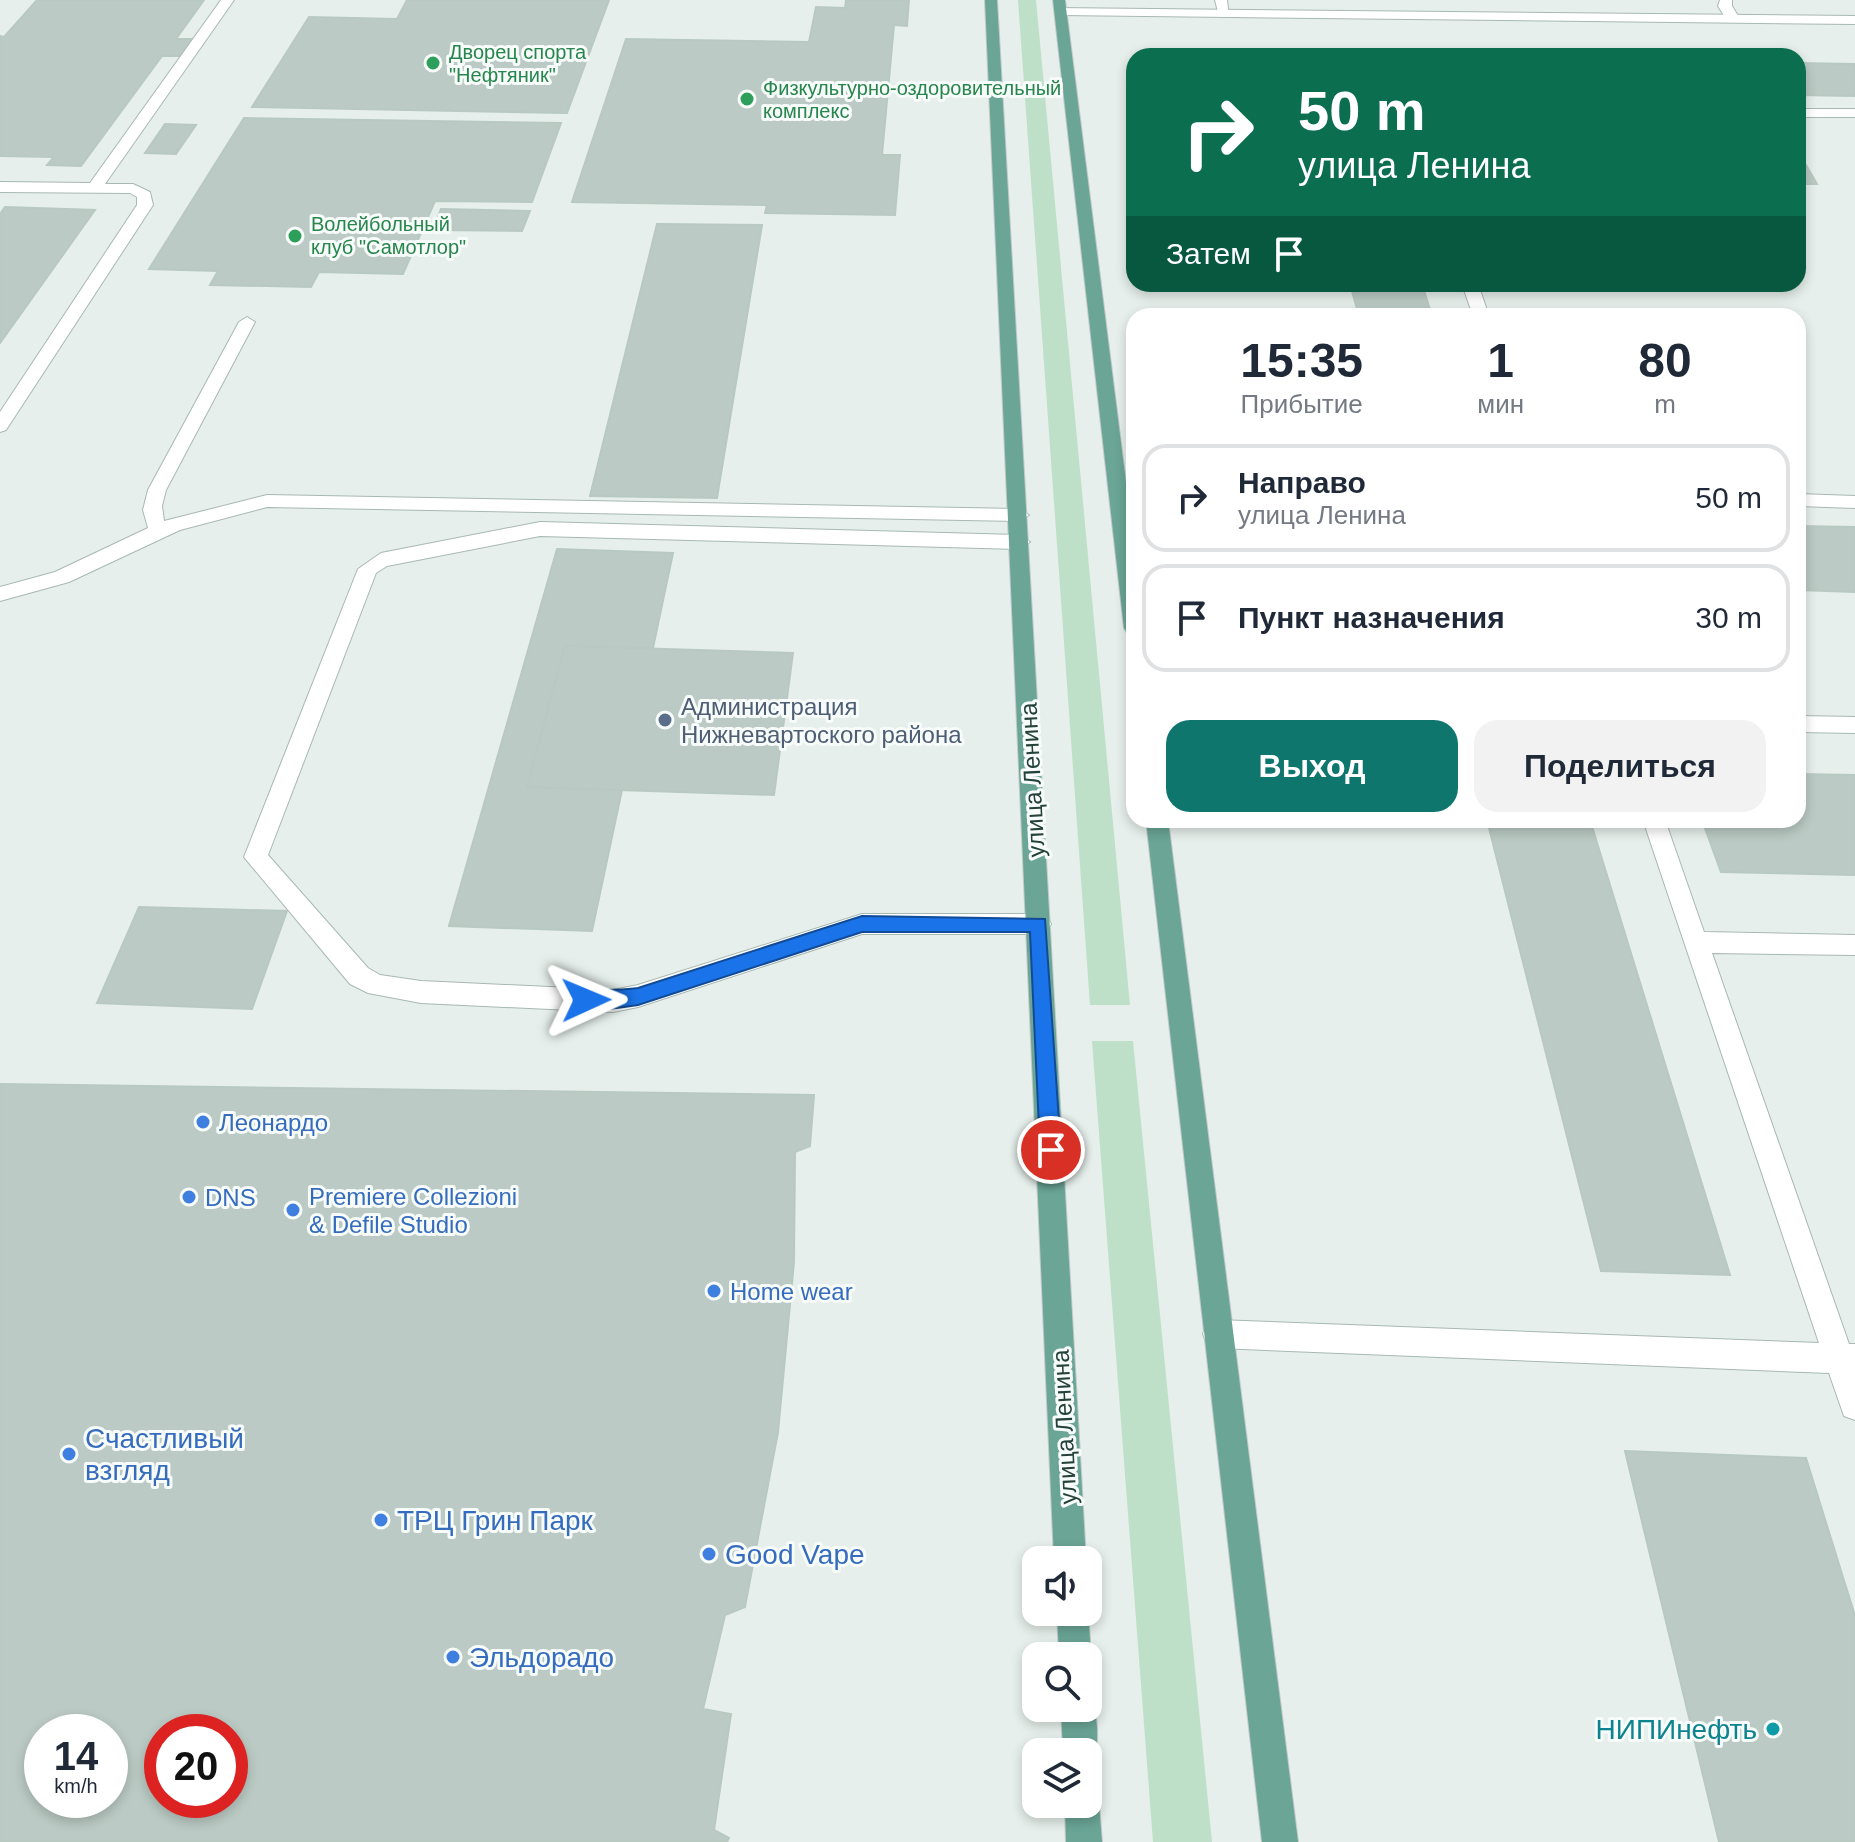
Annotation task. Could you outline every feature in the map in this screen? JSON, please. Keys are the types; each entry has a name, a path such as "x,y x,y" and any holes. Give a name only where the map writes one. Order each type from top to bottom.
{"main road":[{"name":"улица Ленина","path":"991,0 1069,1546"},
{"path":"1060,6 1126,561"},
{"path":"1158,828 1280,1842"},
{"path":"1083,1818 1084,1842"}],"street":[{"path":"94,188 228,0"},
{"path":"1726,0 1725,6 1733,19"},
{"path":"1060,6 1222,6 1855,20"},
{"path":"1806,113 1855,113"},
{"path":"0,187 133,189 145,195 145,205 0,426"},
{"path":"159,530 152,517 151,503 247,322"},
{"path":"0,594 49,582 159,530 233,507 303,500 1019,515"},
{"path":"1806,500 1855,502"},
{"path":"1020,542 540,529 381,560 368,569 256,857 359,976 377,985 421,992 613,1001 638,996 862,924 1039,924"},
{"path":"1806,724 1855,725"},
{"path":"1657,828 1847,1359 1855,1405"},
{"path":"1696,942 1855,945"},
{"path":"1217,1334 1847,1359"}],"green space":[{"path":"1018,0 1036,0 1130,1005 1090,1005"},
{"path":"1092,1041 1133,1041 1212,1842 1153,1842"}],"building":[{"path":"37,0 204,0 176,39 194,39 181,56 162,56 81,166 47,165 54,157 0,156 0,36 4,37"},
{"name":"Дворец спорта \"Нефтяник\"","path":"407,0 609,0 567,113 252,107 309,17 397,19"},
{"name":"Физкультурно-оздоровительный комплекс","path":"846,0 909,0 907,26 894,25 882,155 900,155 895,215 765,213 767,205 572,202 626,39 809,42 816,7 845,8"},
{"path":"1806,63 1855,64 1855,96 1806,95"},
{"name":"Волейбольный клуб \"Самотлор\"","path":"244,118 561,123 532,202 435,201 403,274 319,272 311,287 210,285 218,271 149,269"},
{"path":"165,124 196,125 176,154 145,153"},
{"path":"1806,165 1817,184 1806,184"},
{"path":"5,207 95,210 0,343 0,214"},
{"path":"441,209 530,211 522,231 433,230"},
{"path":"657,224 762,225 717,498 590,496"},
{"path":"1352,292 1424,292 1430,308 1357,308"},
{"path":"1806,526 1855,527 1855,592 1806,590"},
{"path":"557,549 673,553 653,648 565,646 527,787 622,790 592,931 449,926"},
{"name":"Администрация Нижневартоского района","path":"565,646 793,653 774,795 527,787"},
{"path":"1806,774 1855,775 1855,875 1721,872 1705,828 1806,828"},
{"path":"1489,828 1592,828 1730,1275 1601,1271"},
{"path":"139,907 287,911 252,1009 97,1003"},
{"name":"ТРЦ Грин Парк","path":"0,1084 814,1095 810,1146 795,1152 794,1262 778,1432 745,1607 725,1615 703,1709 731,1714 714,1830 729,1838 727,1842 0,1842"},
{"name":"НИПИнефть","path":"1625,1451 1806,1458 1855,1616 1855,1842 1719,1842"}],"place":[{"name":"Дворец спорта \"Нефтяник\"","path":"433,63"},
{"name":"Физкультурно-оздоровительный комплекс","path":"747,99"},
{"name":"Волейбольный клуб \"Самотлор\"","path":"295,236"},
{"name":"Администрация Нижневартоского района","path":"665,720"},
{"name":"Леонардо","path":"203,1122"},
{"name":"DNS","path":"189,1197"},
{"name":"Premiere Collezioni & Defile Studio","path":"293,1210"},
{"name":"Home wear","path":"714,1291"},
{"name":"Счастливый взгляд","path":"69,1454"},
{"name":"ТРЦ Грин Парк","path":"381,1520"},
{"name":"Good Vape","path":"709,1554"},
{"name":"Эльдорадо","path":"453,1657"},
{"name":"НИПИнефть","path":"1773,1729"}],"route":[{"path":"586,1000 613,1001 638,996 862,924 1039,924 1051,1150"}]}
